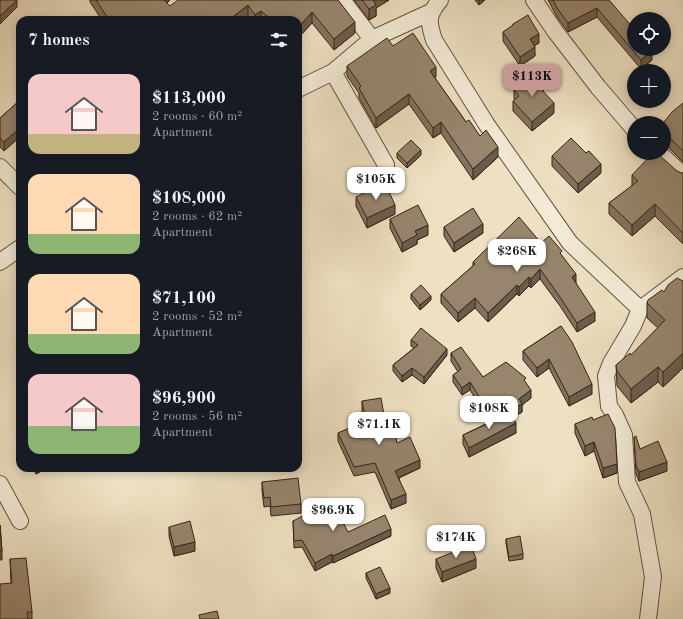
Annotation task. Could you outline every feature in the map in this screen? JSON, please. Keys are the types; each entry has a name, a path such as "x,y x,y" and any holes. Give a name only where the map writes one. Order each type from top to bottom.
{"street":[{"path":"342,0 372,39"},
{"path":"534,0 555,31 598,87 627,121"},
{"path":"302,87 333,72 372,39 435,6"},
{"path":"435,6 430,27 434,40 487,125 570,243 640,309"},
{"path":"333,72 386,165"},
{"path":"667,160 683,175"},
{"path":"0,167 16,183"},
{"path":"0,262 16,251"},
{"path":"648,619 653,577 642,514 628,482 624,435 609,406 606,376 611,363 634,326 640,309 683,277"},
{"path":"0,484 20,521"}],"building":[{"path":"0,0 17,0 0,16"},
{"path":"96,0 164,0 170,6 178,0 338,0 355,22 334,39 312,12 302,23 302,16 267,16 261,11 255,15 248,5 234,16 106,16"},
{"path":"362,0 373,0 376,5 369,9"},
{"path":"553,0 609,0 627,21 627,43 597,8 568,23"},
{"path":"528,15 539,34 530,39 535,47 520,57 503,32"},
{"path":"413,33 436,67 430,71 466,122 469,120 480,136 486,130 498,147 473,169 441,122 433,128 409,94 376,118 359,88 361,86 347,66 387,38 393,46"},
{"path":"638,56 646,56 641,60"},
{"path":"534,74 545,89 543,91 554,103 532,122 513,101 519,96 514,90"},
{"path":"683,103 683,151 671,139 671,116 669,116"},
{"path":"16,104 16,132 4,142 0,138 0,118"},
{"path":"571,138 586,153 589,151 601,164 578,184 552,156"},
{"path":"411,140 421,150 407,163 397,153"},
{"path":"646,160 665,160 677,171 683,173 683,233 655,204 632,225 609,203 638,181 632,175"},
{"path":"385,183 395,205 367,218 356,197"},
{"path":"418,205 428,225 415,231 417,235 402,243 390,219"},
{"path":"473,208 483,224 454,243 444,227"},
{"path":"519,217 541,243 549,236 562,251 560,253 576,274 572,277 595,312 577,323 540,269 531,279 529,277 519,287 517,285 488,313 475,298 458,313 441,294 475,264 473,262"},
{"path":"677,278 683,281 683,353 663,372 658,367 631,389 617,371 616,365 630,353 631,355 665,320 647,303 648,300 662,290 664,292 668,285"},
{"path":"421,285 431,296 420,305 411,294"},
{"path":"561,326 572,342 592,384 569,397 549,359 537,368 523,351"},
{"path":"421,328 447,349 424,377 412,368 402,376 393,365 418,345 411,340"},
{"path":"461,347 483,377 506,362 526,378 524,380 531,390 519,399 522,404 494,420 470,382 462,388 453,375 461,369 451,353"},
{"path":"381,398 385,421 393,420 397,443 410,437 420,460 395,471 406,494 391,500 375,463 354,467 338,433 357,425 355,421 365,417 362,401"},
{"path":"511,413 516,423 469,448 463,435"},
{"path":"608,414 615,428 617,464 603,468 594,442 585,446 575,424 592,417 593,420"},
{"path":"636,436 640,449 658,441 667,462 639,472 636,465 634,437"},
{"path":"298,478 301,504 271,507 270,497 264,498 262,482"},
{"path":"332,501 348,532 385,515 391,529 333,556 332,554 315,563 302,540 294,541 293,521"},
{"path":"190,521 195,542 174,547 169,527"},
{"path":"0,525 2,551 0,551"},
{"path":"520,536 523,554 509,557 506,539"},
{"path":"471,545 476,559 442,572 436,559"},
{"path":"26,558 32,612 27,612 28,619 0,619 0,584 12,583 10,559"},
{"path":"380,567 390,588 376,594 366,573"},
{"path":"217,611 219,619 200,619 199,615"}]}
